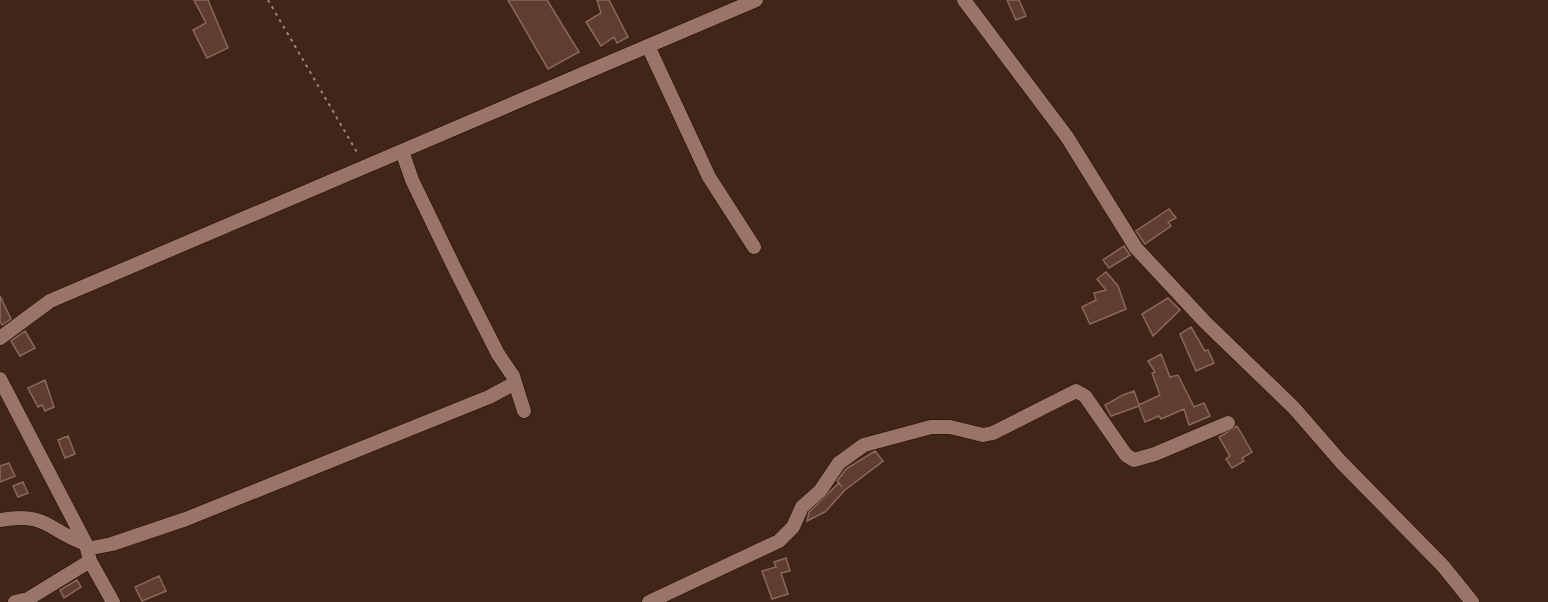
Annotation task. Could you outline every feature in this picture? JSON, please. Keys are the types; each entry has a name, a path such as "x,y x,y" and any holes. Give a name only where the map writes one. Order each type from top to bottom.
{"street":[{"path":"0,338 50,301 756,0"},
{"path":"964,0 1061,129 1136,248 1205,322 1294,408 1341,462 1443,566 1472,602"},
{"path":"648,46 709,177 754,247"},
{"path":"402,151 412,180 456,271 515,383 524,411"},
{"path":"0,379 113,602"},
{"path":"15,602 28,599 88,551 186,519 489,397 515,383"},
{"path":"649,602 779,541 793,527 802,507 820,491 839,463 864,445 931,428 950,427 983,435 993,434 1076,391 1085,396 1126,455 1134,460 1155,454 1228,423"},
{"path":"0,520 20,516 42,520 88,551"}],"path":[{"path":"268,0 366,167"}],"building":[{"path":"194,0 208,0 228,48 207,58 193,30 206,23"},
{"path":"508,0 547,0 579,52 548,69"},
{"path":"597,0 609,0 628,37 617,43 614,37 601,46 586,22 601,13"},
{"path":"1007,0 1019,0 1026,16 1016,20"},
{"path":"1169,209 1176,218 1168,222 1171,226 1145,244 1136,231"},
{"path":"1124,246 1130,255 1109,268 1103,260"},
{"path":"1106,272 1118,286 1126,309 1090,324 1082,307 1096,300 1094,293 1106,290 1097,279"},
{"path":"0,296 11,319 2,325 0,321"},
{"path":"1168,298 1180,310 1153,336 1142,314"},
{"path":"1191,327 1205,351 1208,350 1214,363 1196,371 1180,334"},
{"path":"25,331 35,348 20,356 11,341"},
{"path":"1161,354 1170,377 1178,375 1194,407 1204,403 1210,416 1189,425 1184,409 1161,419 1159,416 1145,422 1139,406 1111,416 1105,405 1123,395 1134,391 1139,405 1160,395 1152,373 1155,372 1148,361"},
{"path":"45,380 54,407 45,411 42,405 38,407 28,388"},
{"path":"1237,426 1252,452 1242,458 1244,461 1232,468 1226,459 1230,456 1219,437"},
{"path":"68,436 75,454 65,458 58,440"},
{"path":"875,451 883,461 845,490 825,512 807,521 809,512 839,483 837,481 846,469"},
{"path":"9,463 15,476 0,482 0,466"},
{"path":"23,482 28,493 18,497 13,486"},
{"path":"786,558 790,571 781,573 788,594 772,599 762,571 776,567 774,562"},
{"path":"159,576 166,591 142,601 135,587"},
{"path":"77,580 81,587 64,598 60,590"}]}
